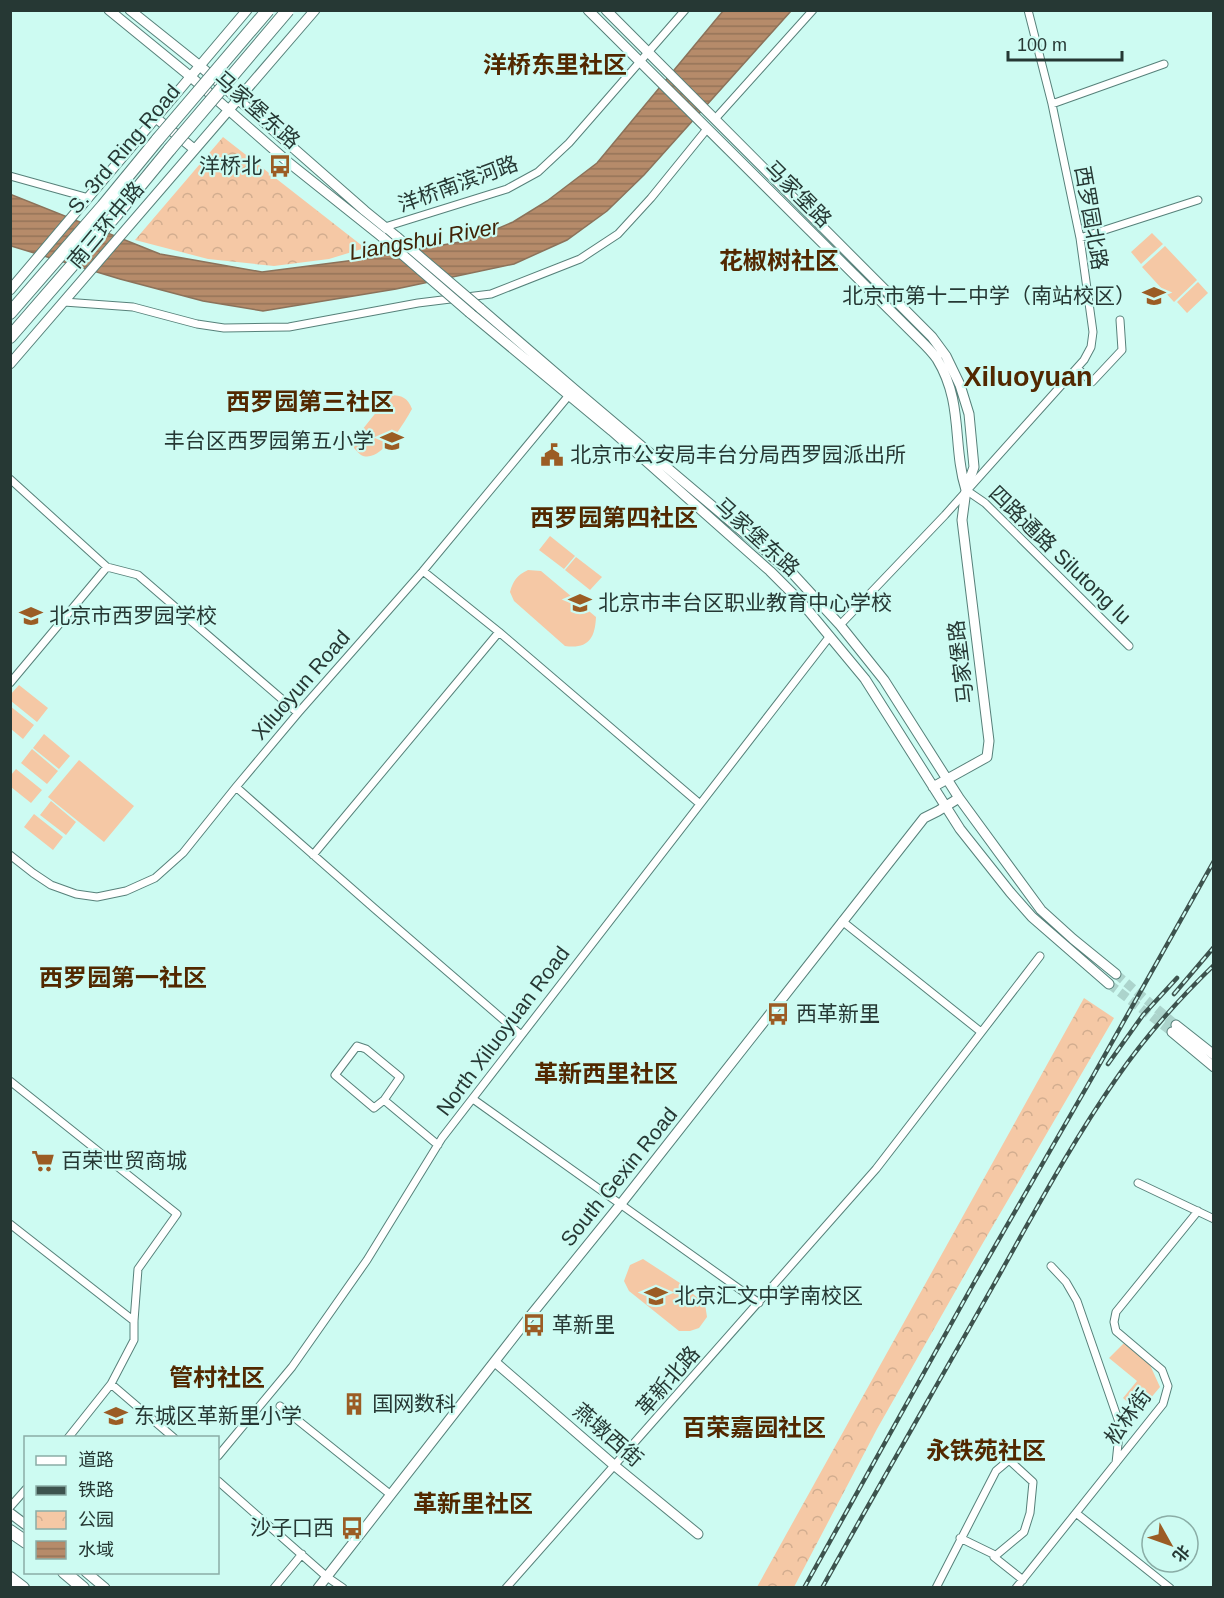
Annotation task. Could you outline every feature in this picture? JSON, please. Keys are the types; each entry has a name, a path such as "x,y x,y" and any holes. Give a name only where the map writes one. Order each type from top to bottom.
{"highway":[{"name":"S. 3rd Ring Road","path":"10,313 268,10"},
{"name":"S. 3rd Ring Road","path":"10,337 288,10"},
{"path":"10,1531 24,1541"},
{"path":"67,1574 85,1587"},
{"path":"76,1574 85,1587"},
{"path":"10,1578 23,1587"}],"street":[{"name":"马家堡东路","path":"109,10 470,313 571,392"},
{"name":"马家堡东路","path":"130,10 200,66 364,211 480,308 612,431 770,571 802,603 865,679 945,807 1003,883 1032,918 1108,984"},
{"name":"南三环中路","path":"13,285 30,269 247,10"},
{"name":"南三环中路","path":"10,364 315,10"},
{"name":"马家堡路","path":"588,10 907,326 936,358 949,385 956,416 961,474 966,490"},
{"name":"马家堡路","path":"606,10 932,337 946,356 960,385 969,414 974,467 966,490 962,520 989,741 987,757 946,780"},
{"name":"洋桥南滨河路","path":"385,227 507,189 538,172 569,143 685,10"},
{"path":"715,119 813,10"},
{"name":"西罗园北路","path":"840,625 945,515 1084,360 1091,347 1093,332 1080,238 1052,104 1028,10"},
{"path":"1052,104 1164,64"},
{"path":"156,118 194,150"},
{"path":"64,302 133,307 197,324 224,328 290,327 418,303 491,294 580,259 618,234 651,198 707,129"},
{"path":"10,176 89,198"},
{"path":"1080,238 1198,200"},
{"path":"1077,368 1092,382 1122,350 1120,320"},
{"path":"571,392 794,575 840,625 884,680 946,780 1041,910 1116,974"},
{"name":"Xiluoyun Road","path":"10,855 51,885 76,894 97,897 126,891 155,878 183,854 298,713 423,571 571,392"},
{"path":"10,479 107,567 138,574 298,713"},
{"name":"四路通路 Silutong lu","path":"966,490 985,502 1129,646"},
{"path":"10,683 107,567"},
{"path":"423,571 499,632 700,804"},
{"path":"313,855 499,632"},
{"name":"North Xiluoyuan Road","path":"219,1455 292,1367 367,1260 438,1145 830,636"},
{"path":"933,787 946,780"},
{"path":"236,787 521,1035"},
{"name":"South Gexin Road","path":"318,1587 924,818 959,798"},
{"path":"842,921 981,1032"},
{"name":"革新北路","path":"506,1587 876,1170 1040,956"},
{"path":"1214,1055 1174,1028 1214,1067"},
{"path":"357,1047 366,1049 400,1077 384,1100 374,1108 335,1075 357,1047"},
{"path":"10,1081 177,1214 138,1269 134,1340 111,1384 69,1436"},
{"path":"384,1100 438,1145"},
{"path":"473,1100 759,1303"},
{"path":"1138,1183 1214,1219"},
{"name":"松林街","path":"1016,1587 1163,1404 1168,1386 1162,1370 1116,1331 1114,1322 1116,1312 1198,1211"},
{"path":"10,1224 134,1321"},
{"path":"1051,1266 1066,1282 1077,1300 1120,1425 1116,1462"},
{"name":"燕墩西街","path":"495,1362 698,1534"},
{"path":"111,1384 173,1436"},
{"path":"280,1406 391,1495"},
{"path":"936,1587 996,1471 1009,1460 1033,1482 1030,1513 1024,1532 994,1557"},
{"path":"219,1482 327,1576 343,1587"},
{"path":"10,1507 24,1490"},
{"path":"10,1513 24,1524"},
{"path":"1076,1513 1170,1587"},
{"path":"960,1538 993,1554 1023,1580"},
{"path":"274,1587 302,1554"},
{"path":"89,1574 105,1587"}],"green space":[{"path":"223,137 365,248 329,259 274,266 208,259 135,240"},
{"path":"1152,233 1163,244 1141,264 1131,252"},
{"path":"1165,246 1197,280 1174,302 1142,267"},
{"path":"1198,282 1208,293 1187,313 1177,302"},
{"path":"390,395 404,398 412,409 383,449 376,454 361,455 354,448 354,440"},
{"path":"550,536 575,556 564,569 539,550"},
{"path":"576,557 602,577 590,590 565,570"},
{"path":"528,570 541,571 596,617 594,631 589,641 579,646 565,646 514,601 510,592 513,585 518,576"},
{"path":"19,685 48,708 37,722 11,701 11,694"},
{"path":"10,706 34,725 23,739 11,729"},
{"path":"44,734 70,756 59,769 33,748"},
{"path":"32,749 58,771 47,784 21,763"},
{"path":"79,760 134,806 104,842 48,797"},
{"path":"16,769 42,790 31,803 11,787 11,775"},
{"path":"51,801 76,822 66,835 40,815"},
{"path":"34,814 63,837 53,850 24,827"},
{"path":"1084,998 1114,1018 877,1429 794,1587 757,1587"},
{"path":"643,1259 680,1283 705,1304 707,1317 699,1328 679,1331 629,1291 624,1281 630,1265"},
{"path":"1124,1343 1150,1365 1160,1387 1139,1412 1123,1398 1137,1381 1109,1358"}],"water":[{"path":"723,11 791,11 644,175 607,211 567,240 514,264 396,289 263,311 203,301 11,246 10,194 160,254 262,272 363,259 471,240 513,222 547,201 597,163"}],"tunnel":[{"path":"1116,974 1176,1025"},
{"path":"1109,984 1172,1032"}],"railway":[{"path":"804,1588 975,1281 1214,861"},
{"path":"1174,994 1214,947"},
{"path":"822,1588 1083,1129 1138,1049 1214,965"},
{"path":"1108,1064 1143,1015 1177,978"}],"place":[{"name":"洋桥北","path":"280,166"},
{"name":"北京市第十二中学（南站校区）","path":"1154,296"},
{"name":"丰台区西罗园第五小学","path":"392,441"},
{"name":"北京市公安局丰台分局西罗园派出所","path":"552,455"},
{"name":"北京市丰台区职业教育中心学校","path":"580,603"},
{"name":"北京市西罗园学校","path":"31,616"},
{"name":"西革新里","path":"778,1014"},
{"name":"百荣世贸商城","path":"43,1161"},
{"name":"北京汇文中学南校区","path":"656,1296"},
{"name":"革新里","path":"534,1325"},
{"name":"国网数科","path":"354,1404"},
{"name":"东城区革新里小学","path":"116,1416"},
{"name":"沙子口西","path":"352,1528"}],"district":[{"name":"洋桥东里社区","path":"555,65"},
{"name":"花椒树社区","path":"779,261"},
{"name":"Xiluoyuan","path":"1028,377"},
{"name":"西罗园第三社区","path":"310,402"},
{"name":"西罗园第四社区","path":"614,518"},
{"name":"西罗园第一社区","path":"123,978"},
{"name":"革新西里社区","path":"606,1074"},
{"name":"管村社区","path":"217,1378"},
{"name":"百荣嘉园社区","path":"754,1428"},
{"name":"永铁苑社区","path":"986,1451"},
{"name":"革新里社区","path":"473,1504"}],"water label":[{"name":"Liangshui River","path":"424,239"}]}
